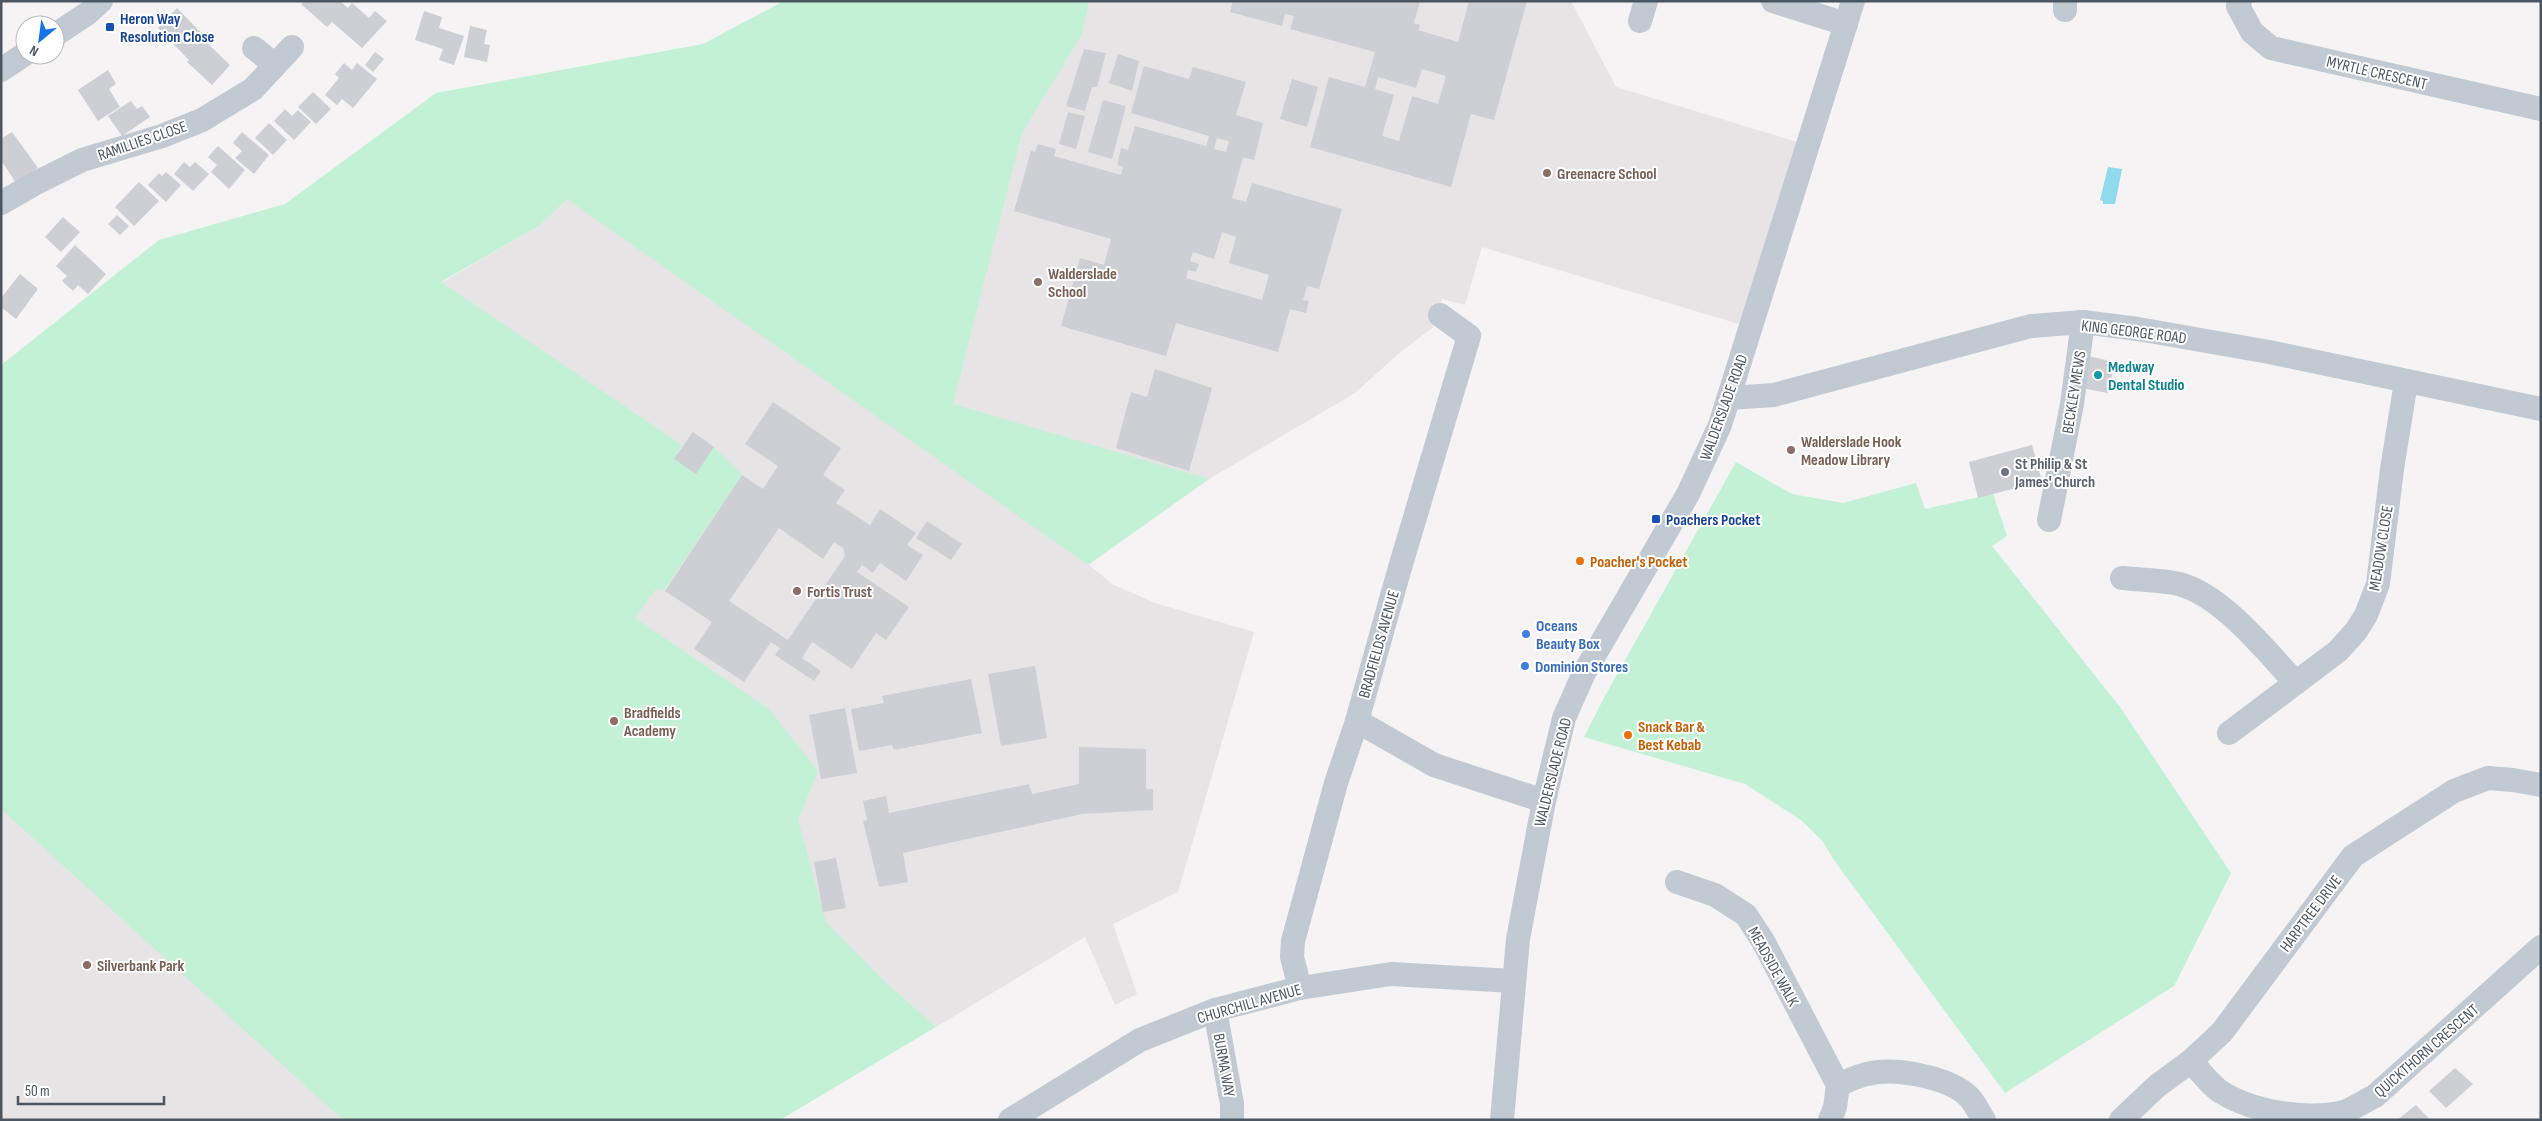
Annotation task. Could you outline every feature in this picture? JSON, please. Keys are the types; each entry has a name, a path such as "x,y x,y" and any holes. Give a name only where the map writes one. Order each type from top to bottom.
{"street":[{"path":"65,28 88,13 101,1"},
{"path":"1773,1 1846,24"},
{"name":"WALDERSLADE ROAD","path":"1502,1120 1513,981 1529,870 1564,718 1584,673 1688,494 1710,447 1729,398 1811,130 1854,1"},
{"name":"MYRTLE CRESCENT","path":"2240,1 2238,6 2252,32 2271,48 2541,109"},
{"name":"RAMILLIES CLOSE","path":"1,203 82,160 162,136 202,120 253,89 292,47"},
{"path":"254,48 274,65"},
{"path":"1,70 15,61"},
{"name":"BRADFIELDS AVENUE","path":"1300,988 1292,957 1293,941 1336,783 1357,721 1399,571 1469,336 1440,315"},
{"name":"KING GEORGE ROAD","path":"1729,398 1774,395 2031,326 2083,322 2138,328 2269,352 2541,409"},
{"name":"BECKLEY MEWS","path":"2049,520 2072,404 2083,322"},
{"name":"MEADOW CLOSE","path":"2229,733 2338,650 2356,631 2366,615 2378,584 2392,469 2406,382"},
{"path":"2122,578 2180,584 2208,599 2237,620 2295,682"},
{"path":"1357,721 1434,765 1544,801"},
{"name":"HARPTREE DRIVE","path":"2121,1120 2157,1086 2191,1062 2222,1032 2353,856 2454,791 2488,778 2513,780 2541,786"},
{"name":"MEADSIDE WALK","path":"1677,882 1715,895 1746,915 1763,941 1838,1084"},
{"name":"QUICKTHORN CRESCENT","path":"2191,1062 2220,1091 2251,1107 2277,1115 2304,1118 2342,1113 2375,1096 2541,947"},
{"name":"CHURCHILL AVENUE","path":"1010,1120 1140,1040 1215,1010 1300,988 1391,974 1513,981"},
{"name":"BURMA WAY","path":"1215,1010 1232,1104 1232,1120"},
{"path":"1830,1120 1835,1107 1838,1084 1867,1074 1892,1071 1926,1076 1948,1084 1969,1097 1984,1120"}],"shaded area":[{"name":"Bradfields Academy","path":"848,1 1571,1 1616,87 1797,142 1742,325 1482,247 1465,305 1442,299 1432,328 1398,354 1355,393 1209,479 1088,564 1112,584 1155,603 1254,632 1178,892 1113,924 1137,994 1115,1005 1085,937 936,1027 883,981 654,1120 1,1120 1,567 441,283 539,226 567,198"}],"green space":[{"name":"Bradfields Academy","path":"784,1 1089,1 1082,34 1022,133 953,404 1209,479 1088,565 567,199 539,226 441,282 682,445 674,459 696,473 714,447 742,475 664,590 656,589 635,618 769,709 818,771 798,820 826,922 884,981 936,1027 780,1120 343,1120 1,809 1,365 159,240 285,204 436,93 703,44"},
{"path":"1736,462 1792,494 1843,503 1916,483 1925,509 1993,494 2007,536 1992,546 2120,707 2231,873 2174,986 2005,1093 1834,860 1823,842 1801,820 1745,784 1584,737"}],"water":[{"path":"2108,167 2122,169 2115,204 2103,204 2103,201 2100,200"}],"building":[{"path":"304,1 340,1 348,8 352,3 369,18 375,11 387,21 362,48 332,22 327,27 301,4"},
{"path":"1233,1 1420,1 1414,23 1420,25 1418,30 1458,42 1469,1 1527,1 1494,120 1471,114 1451,187 1310,147 1329,77 1365,87 1375,52 1290,29 1294,16 1285,14 1282,26 1230,12","holes":["1422,69 1446,76 1438,104 1412,96 1399,141 1382,136 1394,95 1375,89 1378,77 1416,88"]},
{"path":"177,8 208,40 206,42 230,65 212,85 187,62 189,60 158,28"},
{"path":"424,11 442,17 439,28 464,36 454,65 439,60 443,49 415,40"},
{"path":"470,26 487,30 484,44 490,45 487,62 464,57"},
{"path":"1084,49 1106,53 1097,87 1092,87 1085,111 1066,106"},
{"path":"375,52 384,59 373,72 365,65"},
{"path":"1118,54 1139,61 1132,91 1109,83"},
{"path":"344,63 352,70 357,63 377,79 353,108 342,99 337,105 325,95 339,78 335,74"},
{"path":"1144,66 1189,79 1193,67 1246,82 1236,115 1263,123 1254,160 1243,157 1232,198 1246,202 1252,183 1342,209 1319,289 1307,286 1303,300 1309,301 1306,313 1290,309 1278,352 1176,323 1166,356 1061,326 1080,258 1104,265 1111,239 1014,211 1031,151 1035,152 1038,144 1056,149 1054,156 1121,175 1123,167 1117,165 1121,148 1128,150 1135,126 1206,146 1209,136 1131,113","holes":["1217,138 1229,141 1226,152 1214,149","1222,232 1236,237 1229,263 1269,275 1262,300 1186,278 1188,270 1196,272 1199,264 1190,261 1193,252 1214,259"]},
{"path":"108,70 116,84 109,89 120,107 98,121 78,90"},
{"path":"1292,79 1318,87 1307,127 1280,119"},
{"path":"313,92 331,109 316,124 298,107"},
{"path":"1103,100 1126,106 1112,159 1088,152"},
{"path":"131,101 137,109 142,106 150,117 122,136 108,116"},
{"path":"285,109 292,116 298,110 311,122 294,140 274,121"},
{"path":"1068,112 1085,116 1076,149 1059,144"},
{"path":"269,123 287,140 273,155 255,138"},
{"path":"12,132 38,168 16,183 3,163 1,164 1,139"},
{"path":"242,132 269,155 254,174 235,158 242,151 233,143"},
{"path":"218,146 245,170 229,189 211,172 217,165 208,157"},
{"path":"184,162 190,167 195,162 209,174 193,191 174,174"},
{"path":"166,172 181,185 166,202 148,185 159,173 162,176"},
{"path":"139,182 159,201 134,226 115,207"},
{"path":"117,215 129,226 120,235 108,224"},
{"path":"63,217 80,232 61,252 45,237"},
{"path":"75,245 106,274 88,294 78,285 73,291 62,281 67,276 56,266"},
{"path":"20,274 38,289 16,319 1,307 1,298"},
{"name":"Medway Dental Studio","path":"2088,356 2115,362 2108,393 2081,388"},
{"path":"1155,369 1212,388 1189,471 1116,448 1131,392 1147,397"},
{"path":"773,402 841,448 823,475 845,490 836,503 870,525 880,509 916,533 907,545 923,555 906,581 880,563 873,573 862,565 857,572 909,607 886,640 876,633 852,669 812,642 802,658 821,671 814,681 775,655 780,648 771,642 744,682 694,649 712,622 665,591 742,475 763,489 778,466 745,444","holes":["779,528 823,559 834,542 843,548 845,556 788,640 729,601"]},
{"path":"693,432 714,447 696,474 674,459"},
{"name":"St Philip & St James' Church","path":"2032,445 2042,481 1978,498 1969,462"},
{"path":"927,521 962,544 951,560 916,538"},
{"path":"1035,666 1047,738 1001,746 988,674"},
{"path":"971,679 982,733 894,750 892,745 859,751 851,709 884,703 882,696"},
{"path":"845,708 857,773 821,779 809,715"},
{"path":"1079,747 1146,749 1146,789 1153,789 1153,810 1082,814 903,853 908,882 879,887 863,821 867,820 863,801 886,796 889,813 1029,784 1032,794 1079,784"},
{"path":"836,858 846,908 823,912 814,862"},
{"path":"2455,1068 2473,1084 2446,1108 2429,1091"},
{"path":"2416,1105 2430,1120 2397,1120"}],"place":[{"name":"Heron Way Resolution Close","path":"110,27"},
{"name":"Greenacre School","path":"1547,173"},
{"name":"Walderslade School","path":"1038,282"},
{"name":"Medway Dental Studio","path":"2098,375"},
{"name":"Walderslade Hook Meadow Library","path":"1791,450"},
{"name":"St Philip & St James' Church","path":"2005,472"},
{"name":"Poachers Pocket","path":"1656,519"},
{"name":"Poacher's Pocket","path":"1580,561"},
{"name":"Fortis Trust","path":"797,591"},
{"name":"Oceans Beauty Box","path":"1526,634"},
{"name":"Dominion Stores","path":"1525,666"},
{"name":"Bradfields Academy","path":"614,721"},
{"name":"Snack Bar & Best Kebab","path":"1628,735"},
{"name":"Silverbank Park","path":"87,965"}]}
